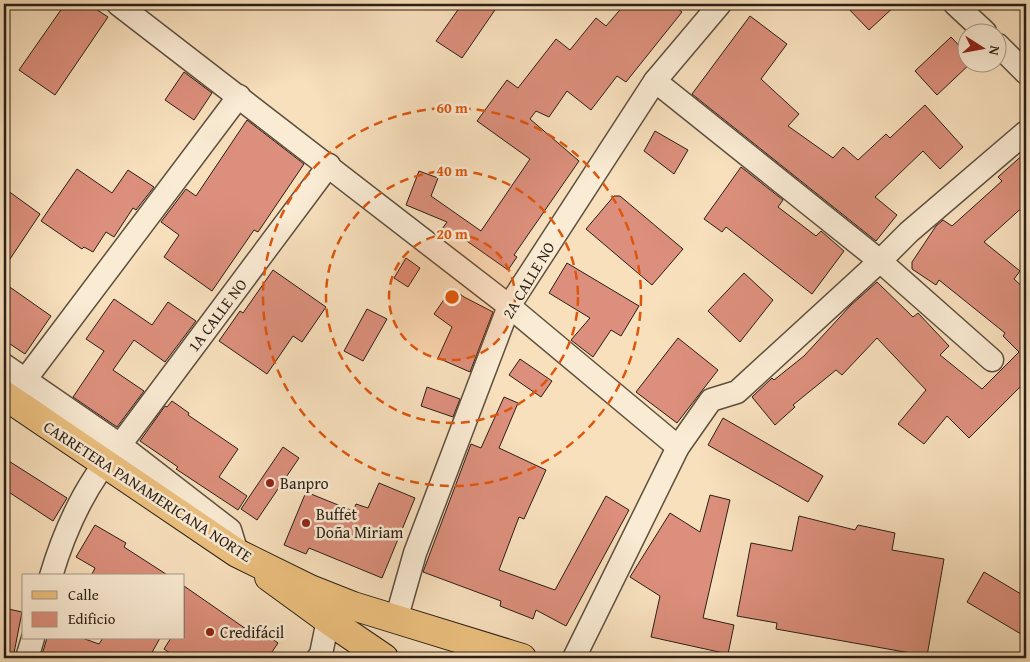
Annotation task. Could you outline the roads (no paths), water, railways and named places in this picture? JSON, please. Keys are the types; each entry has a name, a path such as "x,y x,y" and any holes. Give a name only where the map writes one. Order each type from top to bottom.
{"main road":[{"name":"CARRETERA PANAMERICANA NORTE","path":"14,392 112,454 237,553 310,589 353,606 522,658"},
{"path":"237,553 328,620 384,658"}],"street":[{"path":"118,4 509,306 678,447"},
{"name":"2A CALLE NO","path":"396,620 415,553 509,306 655,81 720,4"},
{"path":"956,4 975,22"},
{"path":"1008,55 1026,73"},
{"path":"655,81 880,261 992,360"},
{"path":"14,392 238,96"},
{"path":"574,658 678,447 711,400 737,392 909,232 1026,132"},
{"name":"1A CALLE NO","path":"52,574 60,545 87,493 112,454 328,165"},
{"path":"4,365 14,392"},
{"path":"318,658 321,654 328,620"},
{"path":"27,658 32,640"}],"place":[{"name":"Banpro","path":"270,483"},
{"name":"Buffet Doña Miriam","path":"306,523"},
{"name":"Credifácil","path":"210,632"}]}
